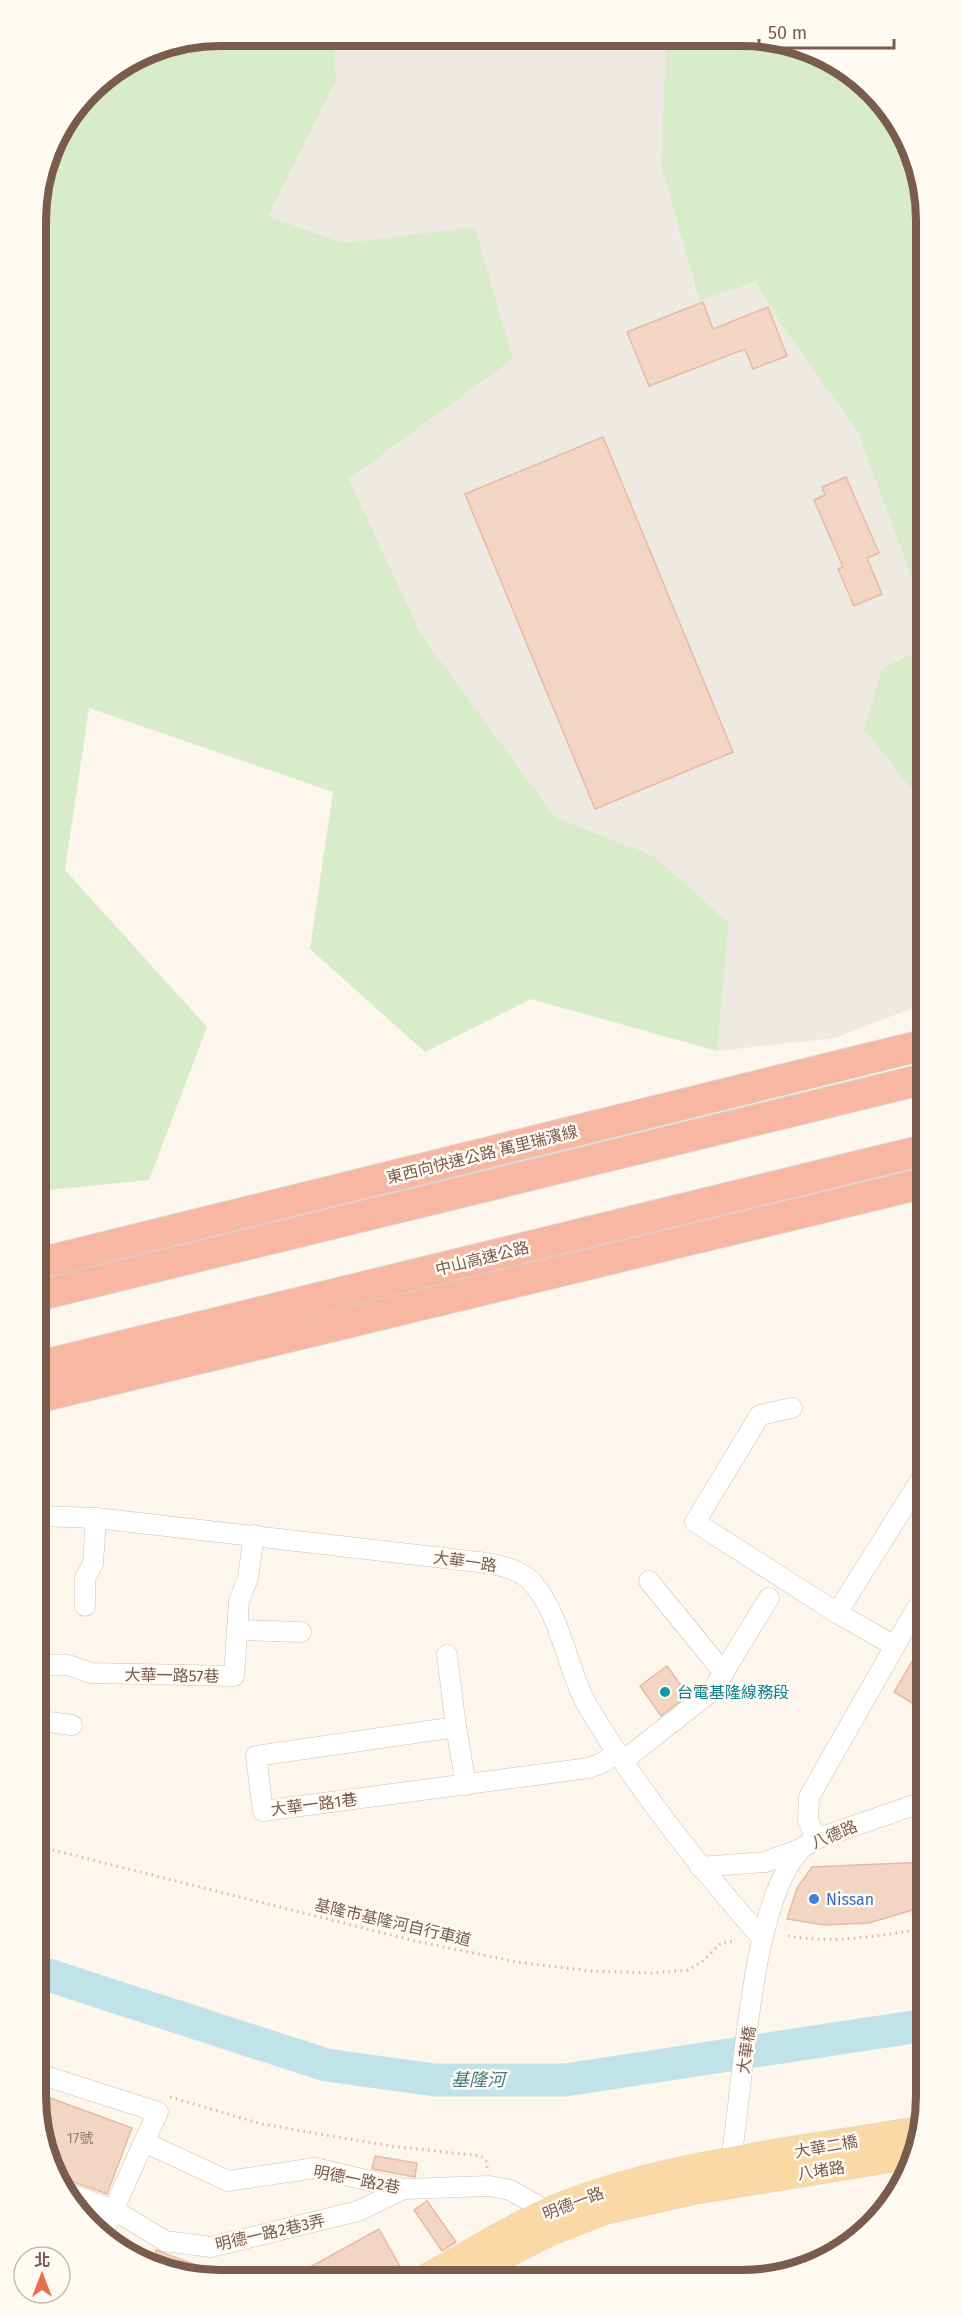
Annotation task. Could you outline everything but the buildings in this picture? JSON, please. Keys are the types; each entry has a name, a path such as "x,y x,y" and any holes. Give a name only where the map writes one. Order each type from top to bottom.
{"highway":[{"name":"東西向快速公路 萬里瑞濱線","path":"46,1261 916,1047"},
{"name":"東西向快速公路 萬里瑞濱線","path":"46,1293 916,1081"},
{"name":"中山高速公路","path":"46,1364 916,1152"},
{"name":"中山高速公路","path":"46,1395 916,1185"}],"main road":[{"name":"大華二橋","path":"728,2174 913,2131"},
{"name":"八堵路","path":"728,2174 906,2156"},
{"name":"明德一路","path":"439,2270 548,2211 604,2191 680,2170 728,2174"},
{"name":"明德一路","path":"477,2270 549,2233 606,2211 664,2197 728,2174"}],"street":[{"path":"792,1408 760,1415 695,1522 837,1613 895,1646"},
{"path":"837,1613 916,1487"},
{"name":"大華一路","path":"46,1516 96,1518 254,1535 487,1563 510,1568 530,1580 542,1596 553,1618 581,1693 620,1756 700,1867 762,1938"},
{"path":"85,1606 85,1578 93,1564 96,1518"},
{"name":"大華一路57巷","path":"46,1665 68,1665 91,1673 234,1676 239,1601 248,1578 254,1535"},
{"path":"649,1581 724,1673"},
{"name":"大華一路1巷","path":"456,1727 256,1756 263,1811 590,1768 620,1756 712,1691 770,1598"},
{"path":"700,1867 765,1862 809,1844 809,1797 895,1646 916,1615"},
{"path":"237,1630 301,1632"},
{"path":"447,1655 466,1785"},
{"path":"46,1721 72,1725"},
{"name":"八德路","path":"762,1938 776,1897 809,1844 916,1805"},
{"name":"大華橋","path":"728,2174 762,1938"},
{"path":"46,2075 158,2112 106,2227"},
{"name":"明德一路2巷","path":"144,2142 228,2181 315,2168 404,2189 489,2186 510,2190 548,2211"},
{"name":"明德一路2巷3弄","path":"79,2197 114,2210 165,2241 211,2247 358,2211 404,2189"}],"path":[{"name":"基隆市基隆河自行車道","path":"46,1848 415,1941 517,1962 591,1971 654,1973 688,1970 702,1962 722,1943 735,1941"},
{"path":"788,1936 802,1939 888,1935 916,1930"},
{"path":"161,2095 262,2124 390,2146 481,2157 487,2162 489,2186"}],"shaded area":[{"path":"666,46 661,166 698,300 755,282 779,321 858,433 916,590 916,652 882,668 864,729 916,796 916,1007 835,1038 717,1051 729,923 654,856 555,817 421,634 349,479 513,359 475,228 344,243 268,216 336,80 334,47"}],"green space":[{"path":"666,46 754,47 776,50 809,60 830,70 866,97 893,134 911,175 915,198 916,590 858,433 779,321 755,282 699,301 661,166"},
{"path":"209,47 334,47 336,80 268,216 344,243 475,227 513,359 349,479 421,634 555,817 654,856 729,923 717,1051 531,999 425,1052 310,949 333,792 89,708 65,870 207,1027 149,1180 46,1190 47,209 50,187 60,154 76,124 97,97 133,70 165,56"},
{"path":"916,652 916,796 864,729 882,668"}],"waterway":[{"name":"基隆河","path":"46,1974 326,2065 435,2080 565,2080 916,2027"}],"place":[{"name":"台電基隆線務段","path":"665,1692"},
{"name":"Nissan","path":"814,1899"}]}
